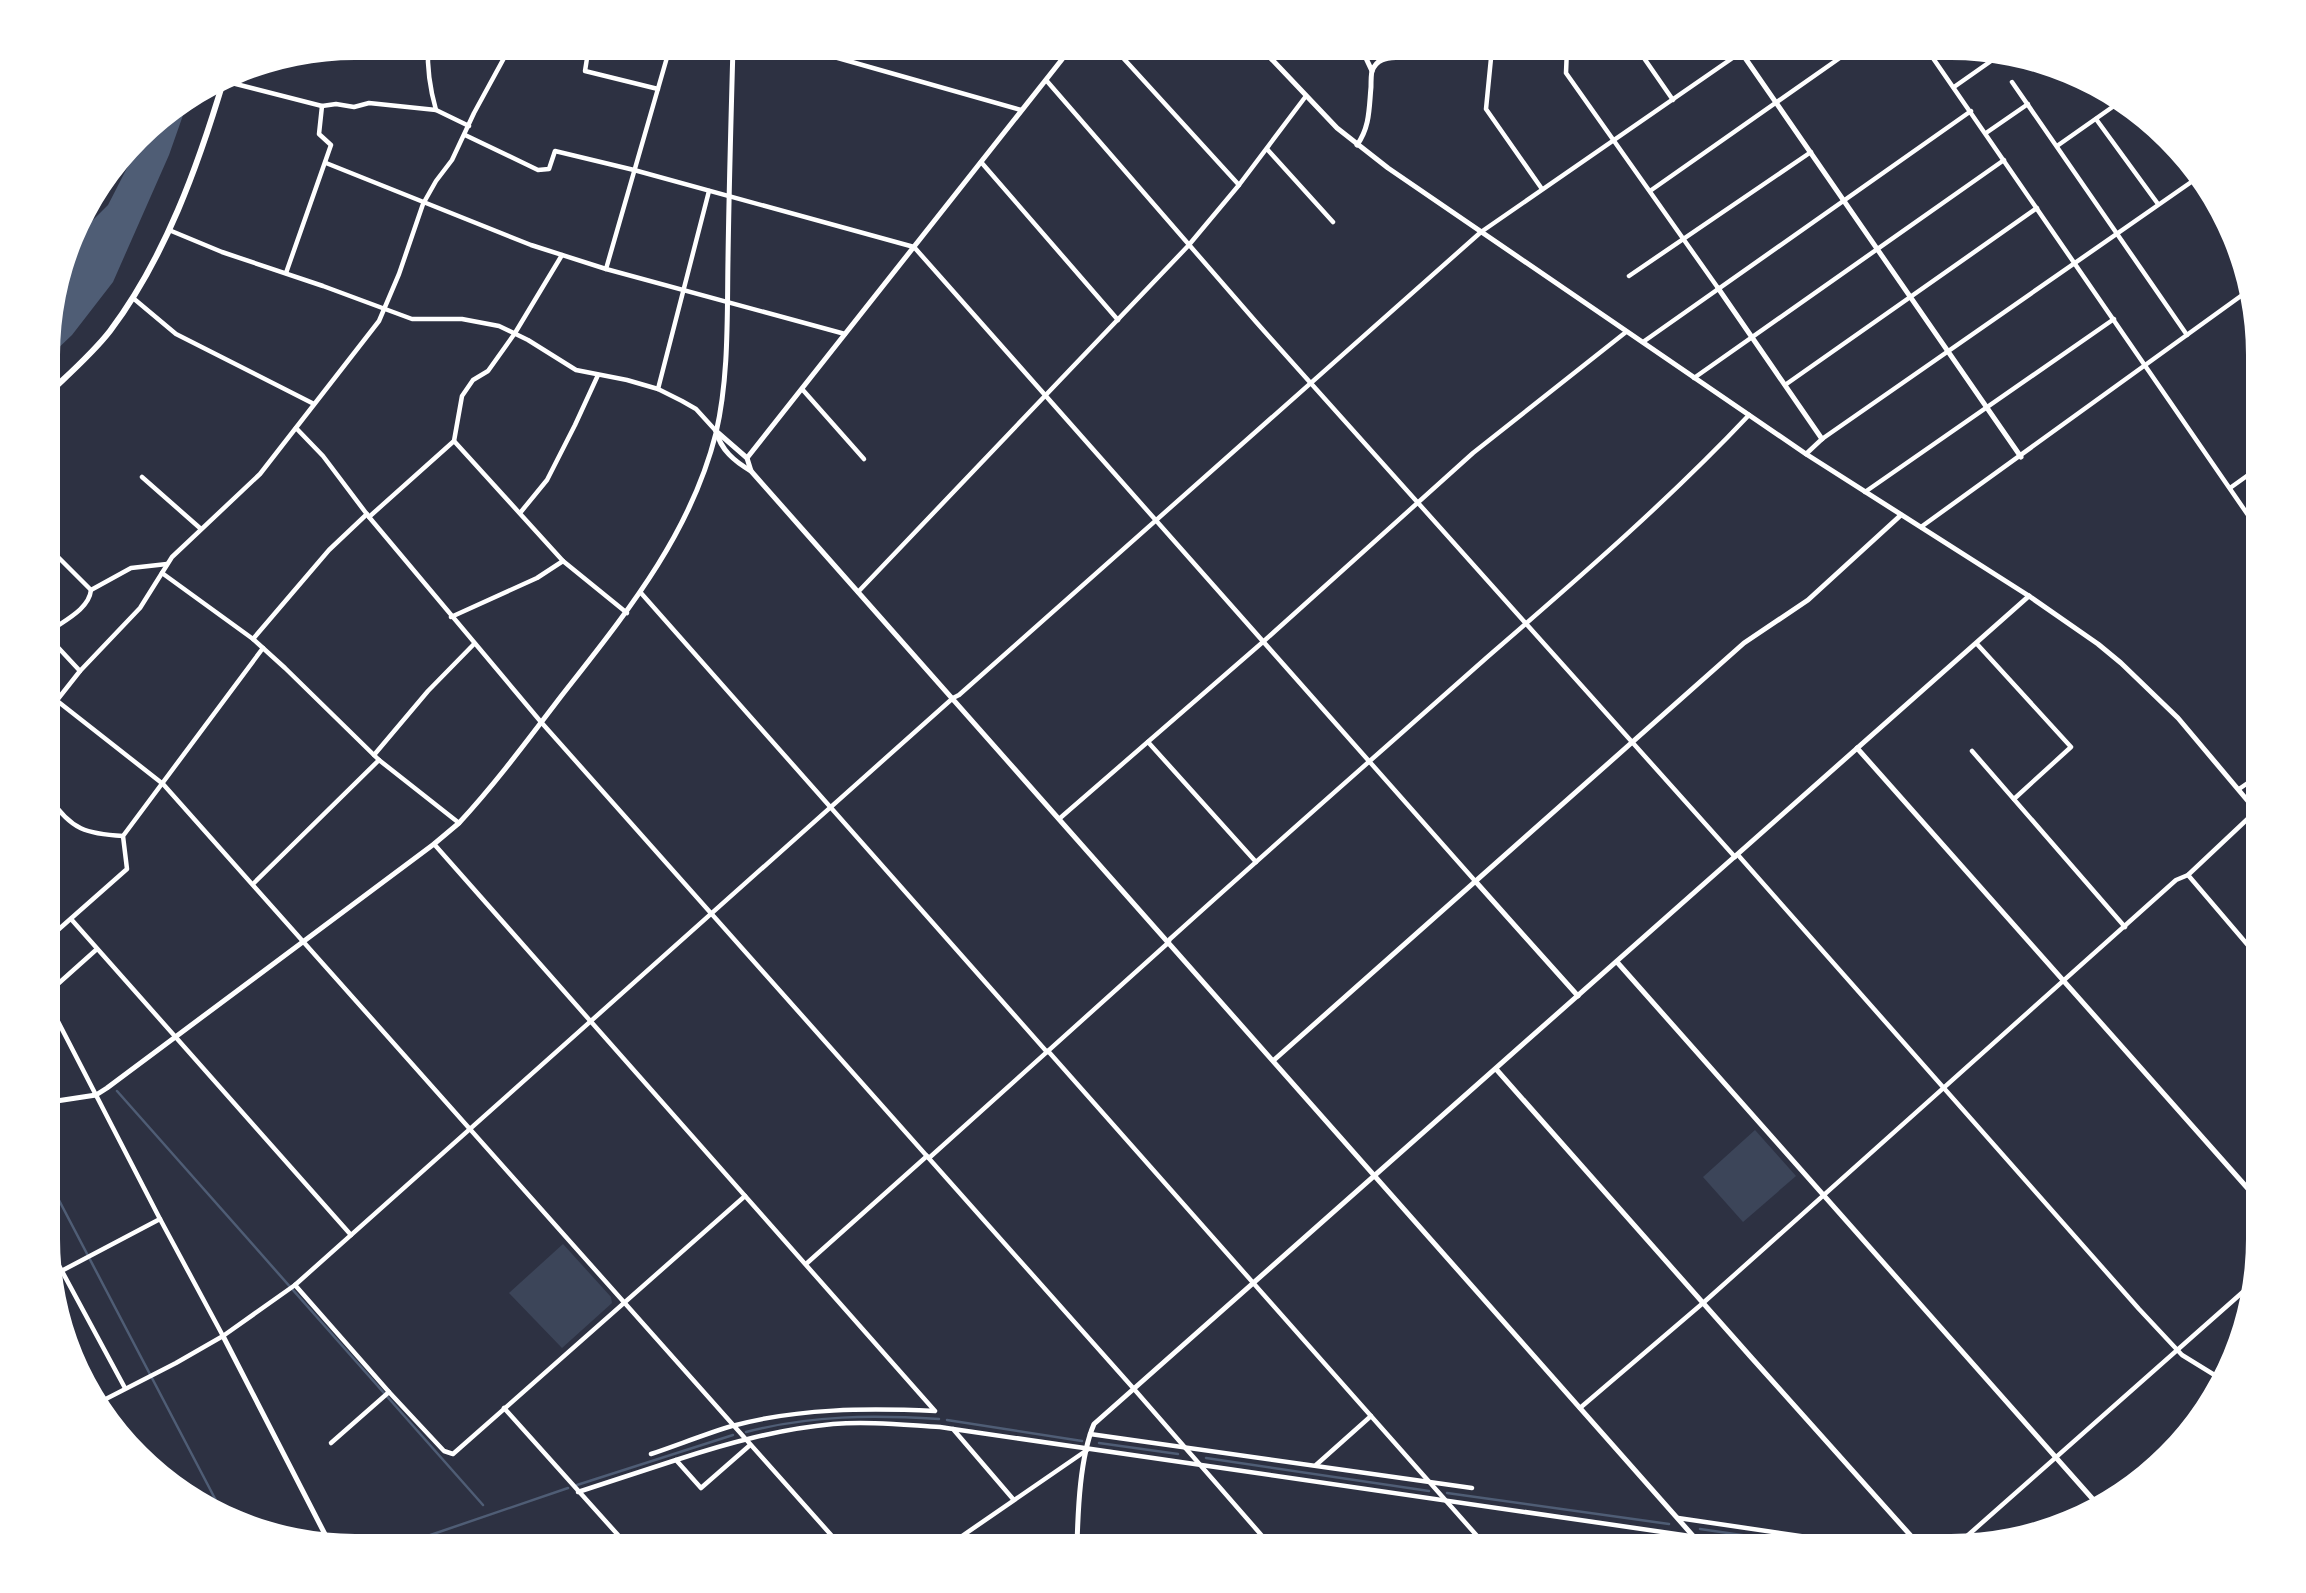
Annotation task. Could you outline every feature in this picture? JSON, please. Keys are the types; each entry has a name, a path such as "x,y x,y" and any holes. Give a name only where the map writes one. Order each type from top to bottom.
{"main road":[{"path":"60,382 108,333 133,298 168,229 192,173 220,92"}],"street":[{"path":"428,60 428,74 436,110"},
{"path":"60,695 140,608 172,556 260,474 379,321 423,204 452,160 503,60"},
{"path":"587,60 585,71 658,89"},
{"path":"606,269 666,60"},
{"path":"60,1100 96,1095 459,823 627,613 660,563 685,518 701,480 716,431 725,367 733,60"},
{"path":"845,60 1021,110"},
{"path":"747,458 1062,60"},
{"path":"1125,60 1239,185"},
{"path":"1272,60 1357,145 1806,454 2029,596 2098,644 2178,718 2246,798"},
{"path":"1357,145 1367,127 1372,71 1367,60"},
{"path":"1372,71 1382,60"},
{"path":"1491,60 1486,109 1542,189"},
{"path":"1567,60 1566,73 1822,439"},
{"path":"1645,60 1673,100"},
{"path":"107,1398 223,1336 295,1285 1481,232 1728,60"},
{"path":"1749,60 2021,457"},
{"path":"1650,191 1836,60"},
{"path":"1935,60 2246,512"},
{"path":"1954,87 1990,62"},
{"path":"1046,80 1310,383 2177,1350 2214,1373"},
{"path":"2012,82 2188,335"},
{"path":"238,84 322,106 336,104 354,107 369,103 436,110 469,126"},
{"path":"858,592 1188,246 1239,185 1306,96"},
{"path":"1986,133 2028,104"},
{"path":"286,273 331,145 319,134 322,106"},
{"path":"2057,146 2112,107"},
{"path":"1642,343 1971,111"},
{"path":"2096,119 2158,204"},
{"path":"465,135 538,170 549,169 555,151 914,247 1578,996"},
{"path":"1267,149 1334,222"},
{"path":"1629,276 1811,152"},
{"path":"1694,378 2004,160"},
{"path":"981,162 1118,320"},
{"path":"326,163 531,246 845,334"},
{"path":"1806,454 1822,439 2191,182"},
{"path":"658,389 709,191"},
{"path":"1785,386 2037,208"},
{"path":"168,229 222,252 412,319 473,321 499,326 576,370 658,389 696,409 747,458 751,471"},
{"path":"253,639 329,550 454,441 462,396 473,380 488,371 515,333 562,255"},
{"path":"1921,528 2241,296"},
{"path":"133,298 176,334 314,404"},
{"path":"1865,492 2114,319"},
{"path":"1059,819 1264,641 1473,453 1626,332"},
{"path":"520,513 547,480 598,375"},
{"path":"802,389 864,459"},
{"path":"806,1264 1369,761 1592,567 1698,470 1749,415"},
{"path":"296,428 323,456 451,617 541,722 1260,1534"},
{"path":"716,431 720,445 740,465 751,471 1692,1534"},
{"path":"454,441 563,561 627,613"},
{"path":"142,477 201,529"},
{"path":"2230,488 2246,477"},
{"path":"1274,1060 1744,643 1808,600 1901,515"},
{"path":"60,559 91,590"},
{"path":"451,617 537,578 563,561"},
{"path":"91,590 131,568 167,564"},
{"path":"162,573 253,639 373,755 459,823"},
{"path":"60,626 84,606 90,598 91,590"},
{"path":"640,593 1476,1534"},
{"path":"1077,1534 1079,1502 1094,1424 2029,596"},
{"path":"373,755 428,691 474,644"},
{"path":"1977,644 2071,747 2014,799"},
{"path":"60,928 127,869 123,836 263,648"},
{"path":"60,650 80,671"},
{"path":"60,703 163,784 829,1534"},
{"path":"1148,742 1256,862"},
{"path":"1857,748 2246,1187"},
{"path":"1972,751 2125,927"},
{"path":"253,884 379,760"},
{"path":"2239,789 2246,784"},
{"path":"60,810 85,831 123,836"},
{"path":"1580,1408 1703,1303 2176,880 2188,875 2246,822"},
{"path":"434,844 935,1411 828,1411 794,1414 734,1426 651,1454"},
{"path":"2188,875 2246,943"},
{"path":"71,919 351,1235"},
{"path":"60,982 97,949"},
{"path":"1617,962 2092,1498"},
{"path":"60,1025 324,1532"},
{"path":"1496,1069 1909,1534"},
{"path":"295,1285 444,1451 453,1454 745,1196"},
{"path":"61,1271 160,1219"},
{"path":"61,1272 125,1388"},
{"path":"1971,1533 2241,1293"},
{"path":"331,1443 389,1392"},
{"path":"503,1408 617,1534"},
{"path":"1315,1465 1371,1416"},
{"path":"578,1492 743,1439 836,1424 886,1424 953,1429 1686,1534"},
{"path":"953,1429 1013,1499"},
{"path":"1090,1434 1472,1488"},
{"path":"676,1460 701,1488 749,1446"},
{"path":"964,1534 1087,1450"},
{"path":"1677,1518 1787,1534"}],"shaded area":[{"path":"183,114 169,155 113,282 60,346 65,297 75,260 91,222 108,205 128,165 146,146"},
{"path":"1755,1130 1796,1176 1743,1222 1703,1177"},
{"path":"563,1244 611,1297 612,1303 562,1348 509,1293"}],"waterway":[{"path":"117,1091 483,1505"},
{"path":"60,1202 215,1498"},
{"path":"746,1432 818,1419 939,1419"},
{"path":"947,1420 1082,1441"},
{"path":"577,1485 733,1435"},
{"path":"1099,1443 1178,1454"},
{"path":"1206,1458 1429,1491"},
{"path":"433,1534 568,1488"},
{"path":"1447,1493 1669,1524"},
{"path":"1700,1529 1735,1534"}]}
